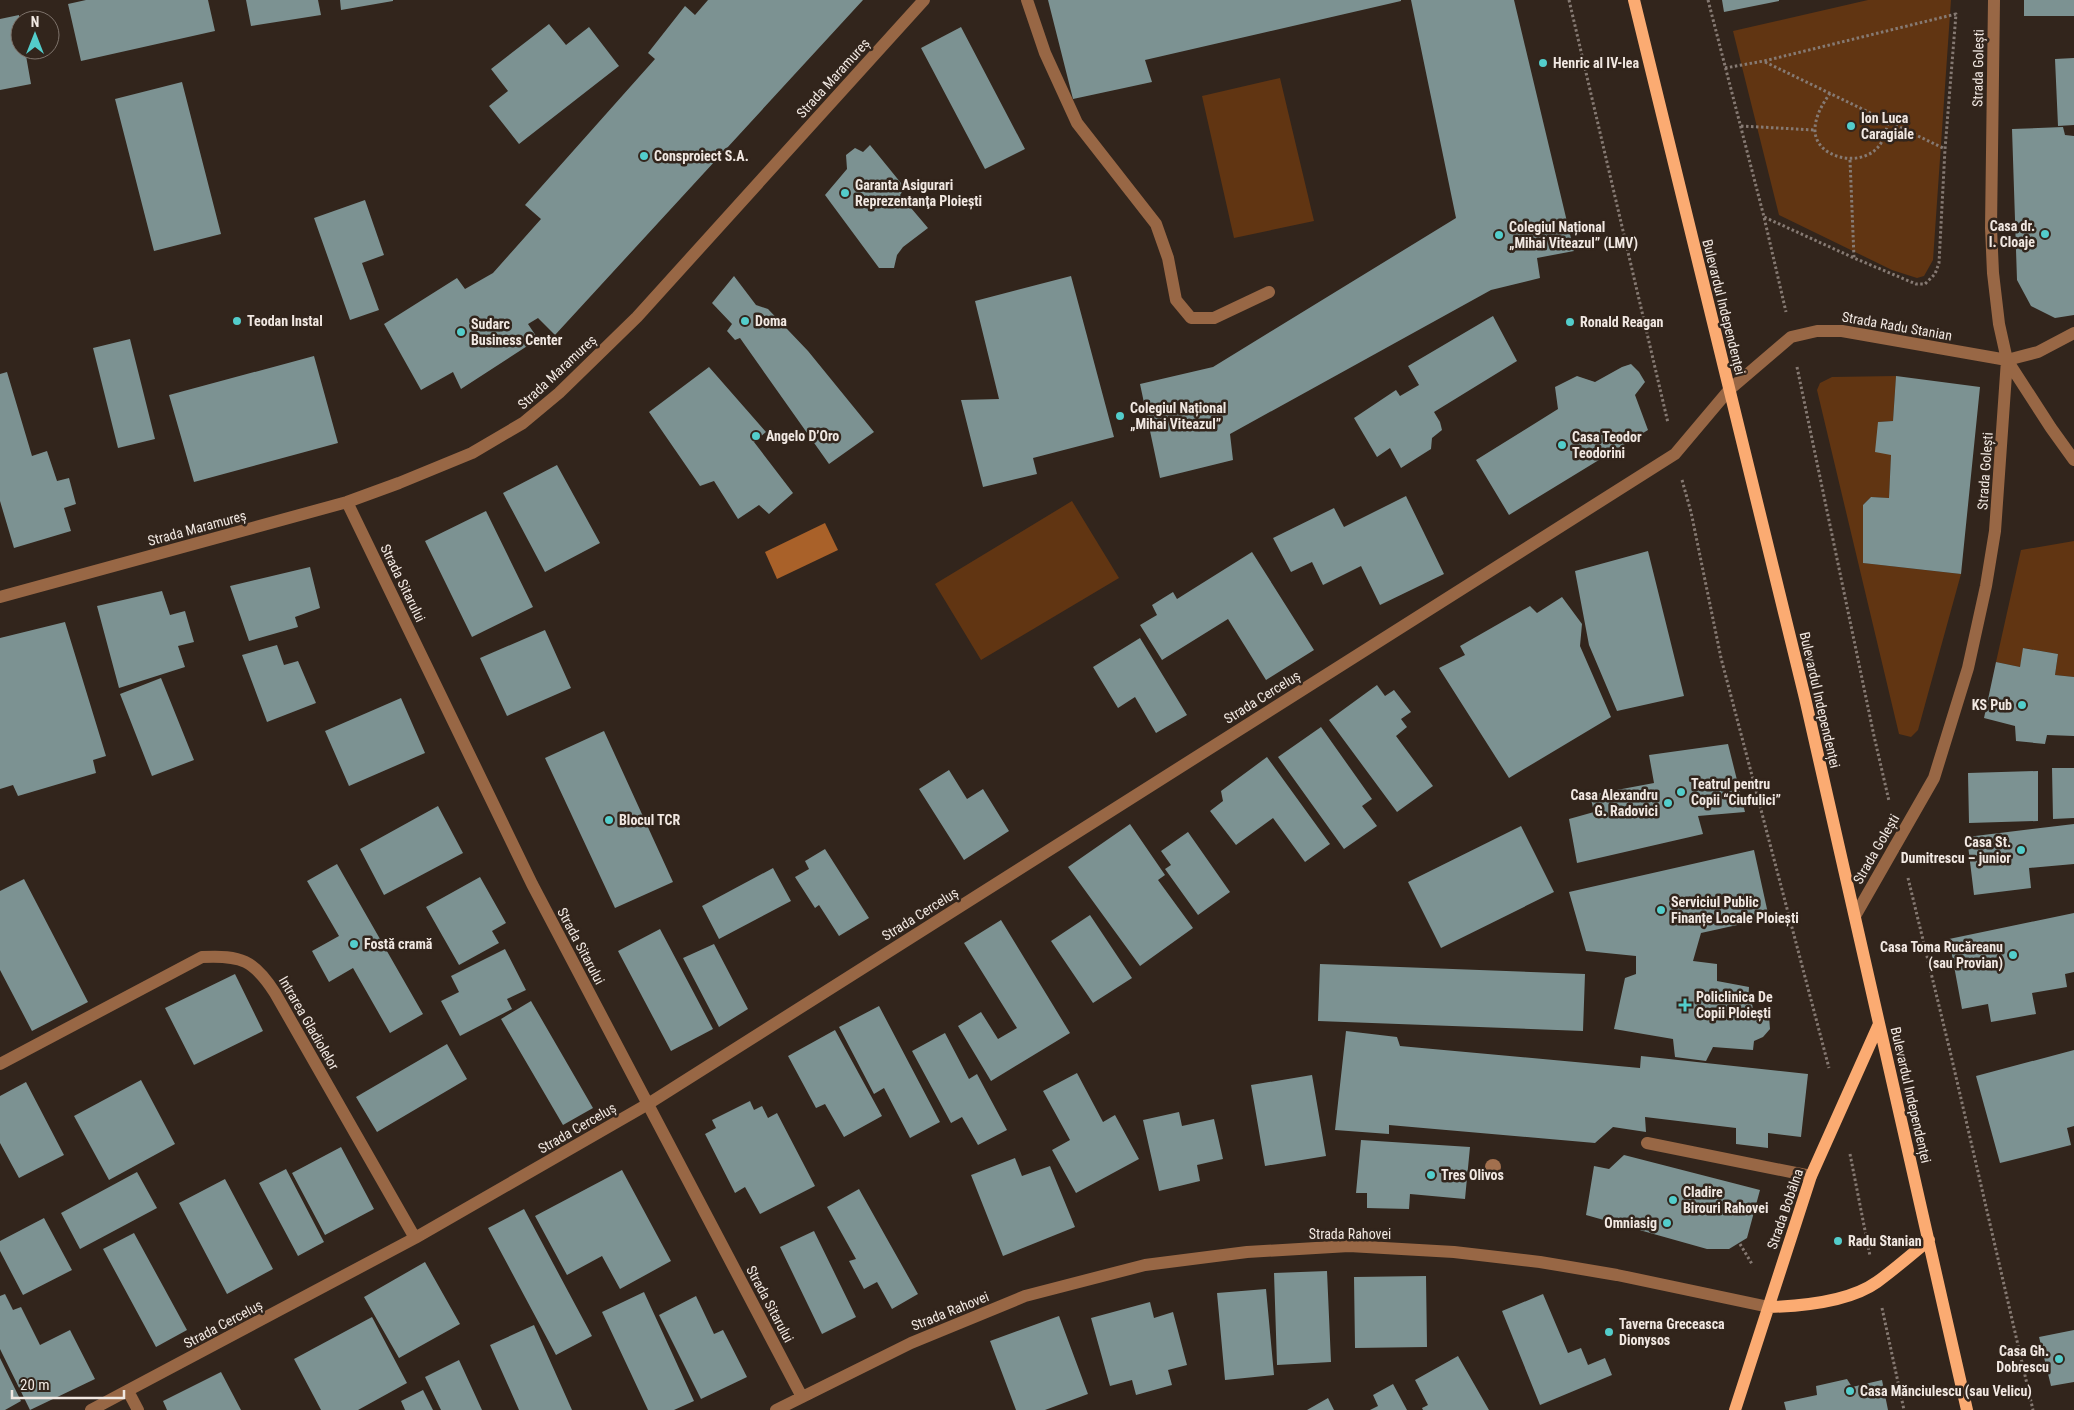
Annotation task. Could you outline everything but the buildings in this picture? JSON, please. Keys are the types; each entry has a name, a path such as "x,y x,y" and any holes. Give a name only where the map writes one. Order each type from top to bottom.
{"main road":[{"name":"Bulevardul Independenței","path":"1634,0 1805,698 1967,1410"},
{"name":"Strada Bobâlna","path":"1735,1410 1811,1176 1840,1108 1880,1024"},
{"name":"Strada Rahovei","path":"1769,1307 1816,1304 1842,1297 1876,1283 1929,1240"}],"street":[{"name":"Strada Maramureș","path":"0,598 347,502 472,453 523,423 559,393 637,317 924,0"},
{"path":"1027,0 1045,53 1077,123 1156,224 1168,258 1176,300 1191,318 1214,318 1269,292"},
{"name":"Strada Golești","path":"1855,916 1934,778 1968,668 1996,531 2007,360 1999,324 1993,273 1994,0"},
{"name":"Strada Radu Stanian","path":"1729,390 1791,338 1818,331 1849,331 2007,360 2038,352 2074,333"},
{"path":"2007,360 2074,460"},
{"name":"Strada Cerceluș","path":"91,1410 415,1238 648,1104 1675,454 1729,390"},
{"name":"Strada Sitarului","path":"347,502 532,884 802,1397"},
{"name":"Intrarea Gladiolelor","path":"0,1064 202,957 226,956 245,961 263,974 271,987 415,1238"},
{"path":"1647,1143 1811,1176"},
{"name":"Strada Rahovei","path":"776,1410 911,1343 1025,1296 1144,1265 1247,1252 1349,1246 1454,1252 1540,1262 1617,1275 1769,1307"},
{"path":"128,1392 138,1410"}],"path":[{"path":"1569,0 1675,454 1691,512 1721,658 1840,1108 1904,1410"},
{"path":"1708,0 1764,216 1870,717 2033,1410"},
{"path":"1725,68 1764,61 1956,14 1944,149 1939,263 1935,274 1925,284 1916,284 1854,258 1764,216"},
{"path":"1764,61 1944,149"},
{"path":"1830,93 1818,112 1814,130 1820,144 1833,156 1850,160 1866,157 1880,146 1889,121"},
{"path":"1741,126 1814,130"},
{"path":"1850,160 1854,258"},
{"path":"1740,1244 1752,1264"}],"shaded area":[{"path":"1868,0 1951,0 1933,260 1924,276 1917,278 1892,270 1779,215 1733,31"},
{"path":"1280,78 1314,221 1234,238 1202,96"},
{"path":"1896,376 1893,421 1878,422 1891,455 1889,498 1871,497 1863,505 1863,563 1961,574 1918,730 1911,737 1899,734 1817,390 1820,383 1832,377"},
{"path":"1072,501 1119,578 981,660 935,584"},
{"path":"825,523 838,550 777,579 765,552"},
{"path":"2074,541 2074,677 2055,675 2058,654 2024,648 2020,667 1996,662 2021,550"}],"place":[{"name":"Henric al IV-lea","path":"1543,63"},
{"name":"Ion Luca Caragiale","path":"1851,126"},
{"name":"Consproiect S.A.","path":"644,156"},
{"name":"Garanta Asigurari Reprezentanţa Ploiești","path":"845,193"},
{"name":"Casa dr. I. Cloaje","path":"2045,234"},
{"name":"Colegiul Național „Mihai Viteazul” (LMV)","path":"1499,235"},
{"name":"Teodan Instal","path":"237,321"},
{"name":"Doma","path":"745,321"},
{"name":"Ronald Reagan","path":"1570,322"},
{"name":"Sudarc Business Center","path":"461,332"},
{"name":"Colegiul Național „Mihai Viteazul”","path":"1120,416"},
{"name":"Angelo D’Oro","path":"756,436"},
{"name":"Casa Teodor Teodorini","path":"1562,445"},
{"name":"KS Pub","path":"2022,705"},
{"name":"Teatrul pentru Copii “Ciufulici”","path":"1681,792"},
{"name":"Casa Alexandru G. Radovici","path":"1668,803"},
{"name":"Blocul TCR","path":"609,820"},
{"name":"Casa St. Dumitrescu – junior","path":"2021,850"},
{"name":"Serviciul Public Finanțe Locale Ploiești","path":"1661,910"},
{"name":"Fostă cramă","path":"354,944"},
{"name":"Casa Toma Rucăreanu (sau Provian)","path":"2013,955"},
{"name":"Policlinica De Copii Ploiești","path":"1685,1005"},
{"name":"Tres Olivos","path":"1431,1175"},
{"name":"Cladire Birouri Rahovei","path":"1673,1200"},
{"name":"Omniasig","path":"1667,1223"},
{"name":"Radu Stanian","path":"1838,1241"},
{"name":"Taverna Greceasca Dionysos","path":"1609,1332"},
{"name":"Casa Gh. Dobrescu","path":"2059,1359"},
{"name":"Casa Mănciulescu (sau Velicu)","path":"1850,1391"}]}
